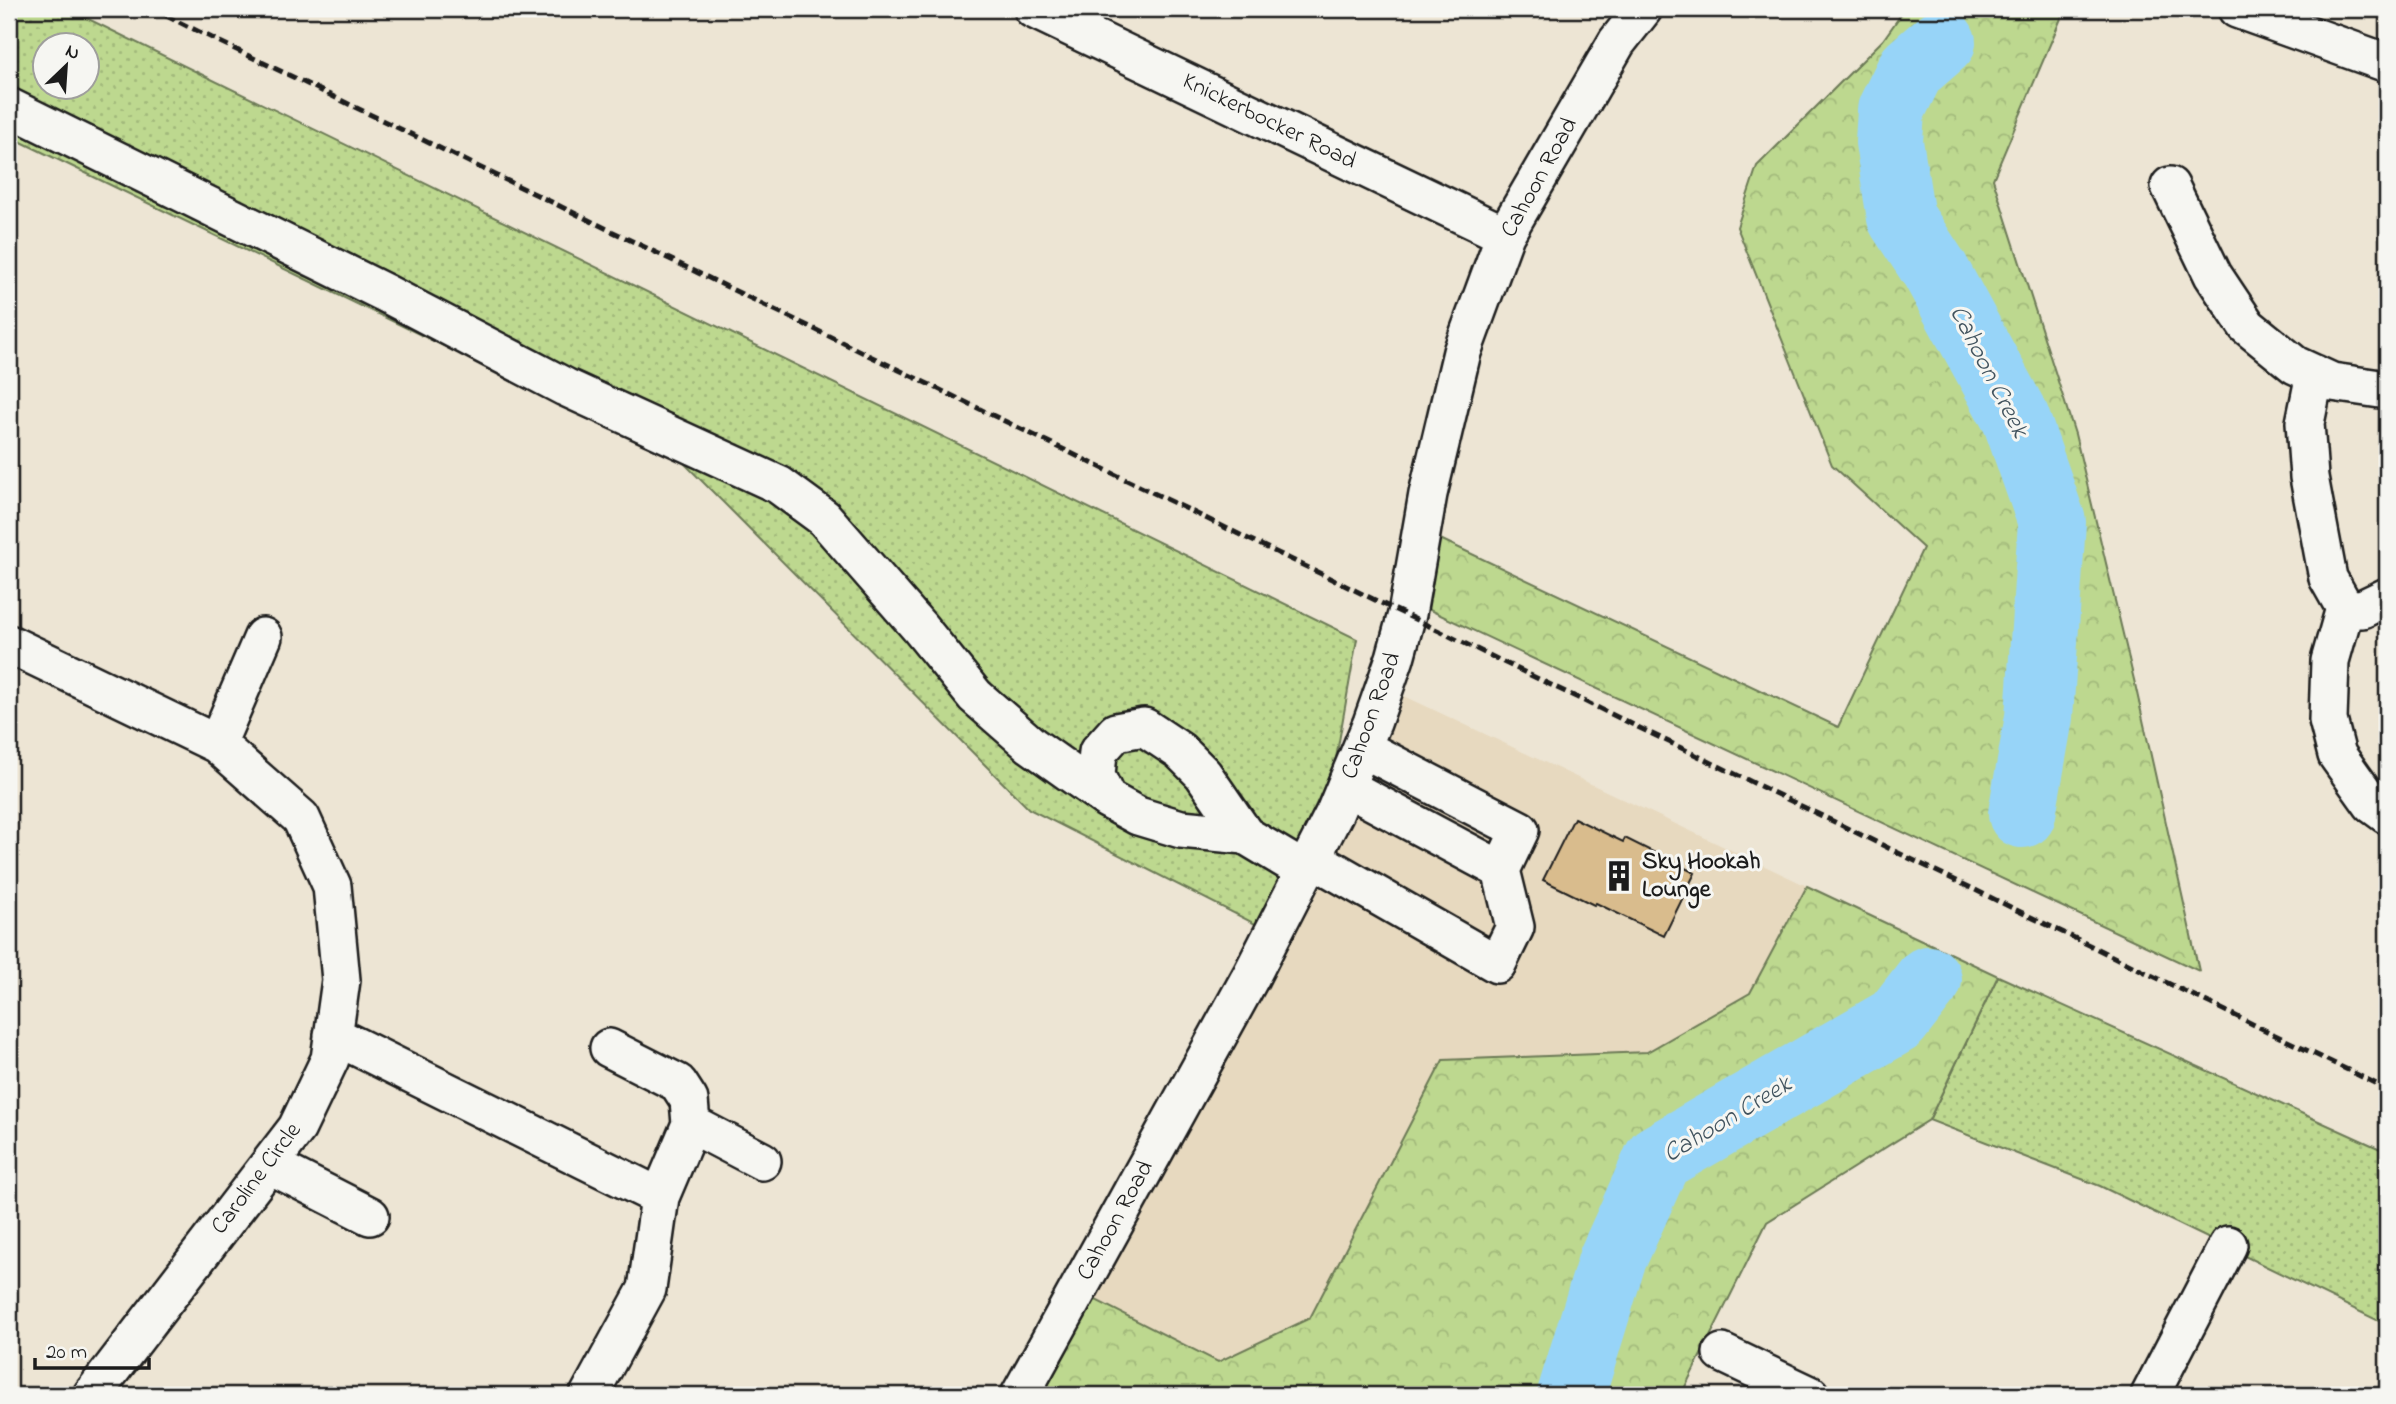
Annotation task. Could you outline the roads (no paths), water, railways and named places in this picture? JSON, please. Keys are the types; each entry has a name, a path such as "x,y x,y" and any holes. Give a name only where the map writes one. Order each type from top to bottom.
{"street":[{"name":"Knickerbocker Road","path":"1033,9 1505,235"},
{"name":"Cahoon Road","path":"1020,1395 1251,976 1346,787 1395,658 1407,614 1428,494 1462,352 1505,235 1617,42 1643,9"},
{"path":"2237,9 2387,63"},
{"path":"9,107 385,293 565,387 779,485 824,518 975,696 1031,745 1107,799 1138,816 1181,829 1245,835 1308,864 1497,964 1516,927 1501,870 1520,830 1362,748"},
{"path":"2170,186 2213,275 2247,326 2295,365 2332,382 2387,390"},
{"path":"2315,374 2305,423 2309,477 2328,578 2345,608 2330,661 2328,720 2337,755 2372,804 2387,815"},
{"path":"2345,608 2362,608 2387,597"},
{"path":"216,744 263,637"},
{"name":"Caroline Circle","path":"9,643 216,744 301,818 332,886 341,980 330,1059 298,1128 92,1395"},
{"path":"1107,799 1096,776 1098,752 1116,732 1144,727 1180,751 1203,774 1245,835"},
{"path":"1346,787 1501,870"},
{"path":"333,1035 660,1197"},
{"path":"589,1395 647,1289 660,1197 691,1124 689,1100 678,1083 609,1048"},
{"path":"691,1124 762,1161"},
{"path":"270,1165 370,1216"},
{"path":"2150,1395 2228,1245"},
{"path":"1722,1353 1811,1395"}],"waterway":[{"name":"Cahoon Creek","path":"1942,42 1911,69 1891,110 1889,142 1901,218 1935,270 2016,419 2052,522 2039,717 2022,814"},
{"name":"Cahoon Creek","path":"1571,1395 1612,1260 1658,1158 1897,1020 1928,980"}],"railway":[{"path":"152,9 2387,1089"}],"place":[{"name":"Sky Hookah Lounge","path":"1619,876"}]}
